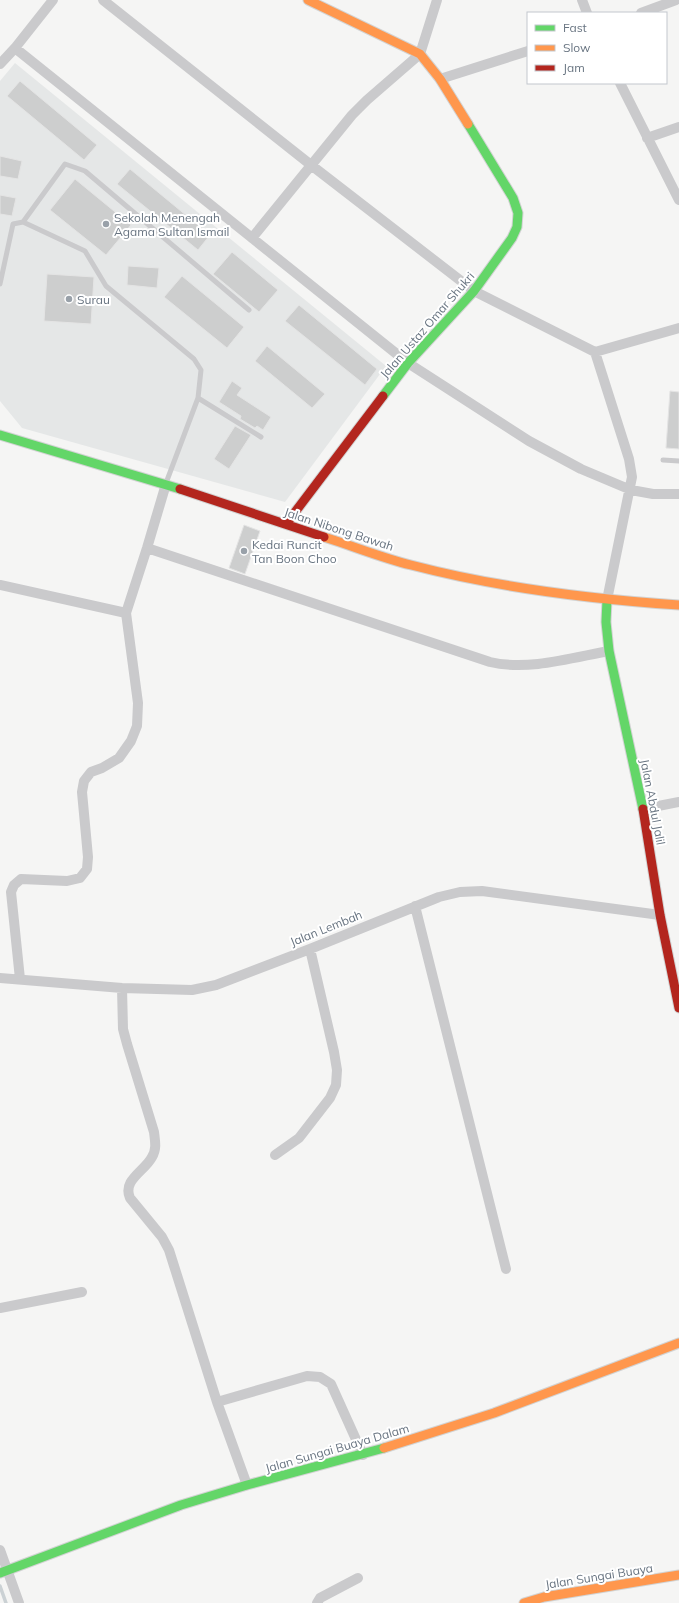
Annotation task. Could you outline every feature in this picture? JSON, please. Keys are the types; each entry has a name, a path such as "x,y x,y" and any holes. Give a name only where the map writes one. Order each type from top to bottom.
{"street":[{"path":"0,64 15,48 53,0"},
{"path":"103,0 311,165 474,291 595,352 679,328"},
{"name":"Jalan Ustaz Omar Shukri","path":"286,524 408,363 474,291 512,238 517,226 518,213 513,198 504,181 440,79 420,54 308,0"},
{"path":"252,238 352,115 420,54 437,0"},
{"path":"582,0 588,12"},
{"path":"644,12 676,0"},
{"path":"15,48 408,363 529,441 581,469 631,490 653,494 679,494"},
{"path":"440,79 527,51"},
{"path":"620,84 679,200"},
{"path":"647,138 679,126"},
{"path":"595,352 629,459 632,477 631,490 607,600"},
{"name":"Jalan Nibong Bawah","path":"0,435 166,484 410,565 502,586 607,600 679,605"},
{"path":"20,979 11,892 14,884 21,879 67,881 80,878 87,869 88,857 82,792 84,781 91,772 102,768 119,758 132,742 137,726 138,703 126,613 166,484"},
{"path":"147,548 504,666 533,665 609,651"},
{"path":"0,585 126,613"},
{"name":"Jalan Abdul Jalil","path":"607,600 606,622 609,651 643,809 660,914 679,1008"},
{"path":"643,809 679,802"},
{"name":"Jalan Lembah","path":"0,978 122,988 192,990 216,985 310,949 415,906 439,897 460,892 482,891 660,914"},
{"path":"415,906 506,1269"},
{"path":"275,1155 299,1138 330,1098 336,1085 337,1070 334,1052 310,949"},
{"path":"122,988 123,1029 154,1132 156,1145 153,1156 130,1183 127,1192 130,1198 162,1237 169,1250 217,1402 246,1485"},
{"path":"0,1308 82,1292"},
{"name":"Jalan Sungai Buaya Dalam","path":"3,1572 181,1505 246,1485 363,1455 494,1413 679,1343"},
{"path":"217,1402 307,1376 320,1377 331,1384 363,1455"},
{"path":"0,1550 3,1572 19,1603"},
{"name":"Jalan Sungai Buaya","path":"524,1603 544,1597 679,1575"},
{"path":"317,1603 320,1598 358,1578"}],"lane":[{"path":"23,222 65,164 85,171 249,310"},
{"path":"0,284 13,224 23,222 85,251 106,286 194,358 201,370 198,398 166,484"},
{"path":"198,398 261,437"},
{"path":"663,460 679,461"}],"shaded area":[{"name":"Sekolah Menengah Agama Sultan Ismail","path":"15,63 386,366 285,502 22,428 0,401 0,81"}],"building":[{"path":"20,81 97,145 84,160 7,96"},
{"path":"0,156 22,161 18,179 0,176"},
{"path":"130,169 210,235 198,250 117,184"},
{"path":"75,179 131,225 106,255 50,210"},
{"path":"0,195 16,198 12,216 0,214"},
{"path":"232,252 278,290 259,312 213,274"},
{"path":"128,266 159,268 157,288 127,285"},
{"name":"Surau","path":"47,274 94,277 91,324 44,321"},
{"path":"182,276 244,327 227,348 164,297"},
{"path":"299,305 377,369 365,385 285,321"},
{"path":"267,346 325,394 312,408 255,361"},
{"path":"232,381 242,388 237,395 271,417 263,430 257,426 255,428 240,419 241,416 219,402"},
{"path":"670,391 679,392 679,449 666,448"},
{"path":"235,426 251,435 229,469 214,459"},
{"name":"Kedai Runcit Tan Boon Choo","path":"244,525 260,531 245,574 229,568"}],"waterway":[{"path":"0,1586 6,1603"}],"traffic: fast":[{"path":"383,396 408,363 474,291 512,238 517,227 518,213 513,198 468,124"},
{"path":"0,435 180,489"},
{"path":"607,600 606,622 609,651 643,809"},
{"path":"0,1573 181,1505 247,1485 384,1448"}],"traffic: slow":[{"path":"308,0 420,54 440,79 468,124"},
{"path":"324,537 400,562 477,580 578,596 679,605"},
{"path":"384,1448 494,1413 679,1343"},
{"path":"524,1603 544,1597 679,1575"}],"traffic: jam":[{"path":"286,524 383,396"},
{"path":"180,489 324,537"},
{"path":"643,809 660,915 679,1008"}],"place":[{"name":"Sekolah Menengah Agama Sultan Ismail","path":"106,224"},
{"name":"Surau","path":"69,299"},
{"name":"Kedai Runcit Tan Boon Choo","path":"244,551"}]}
